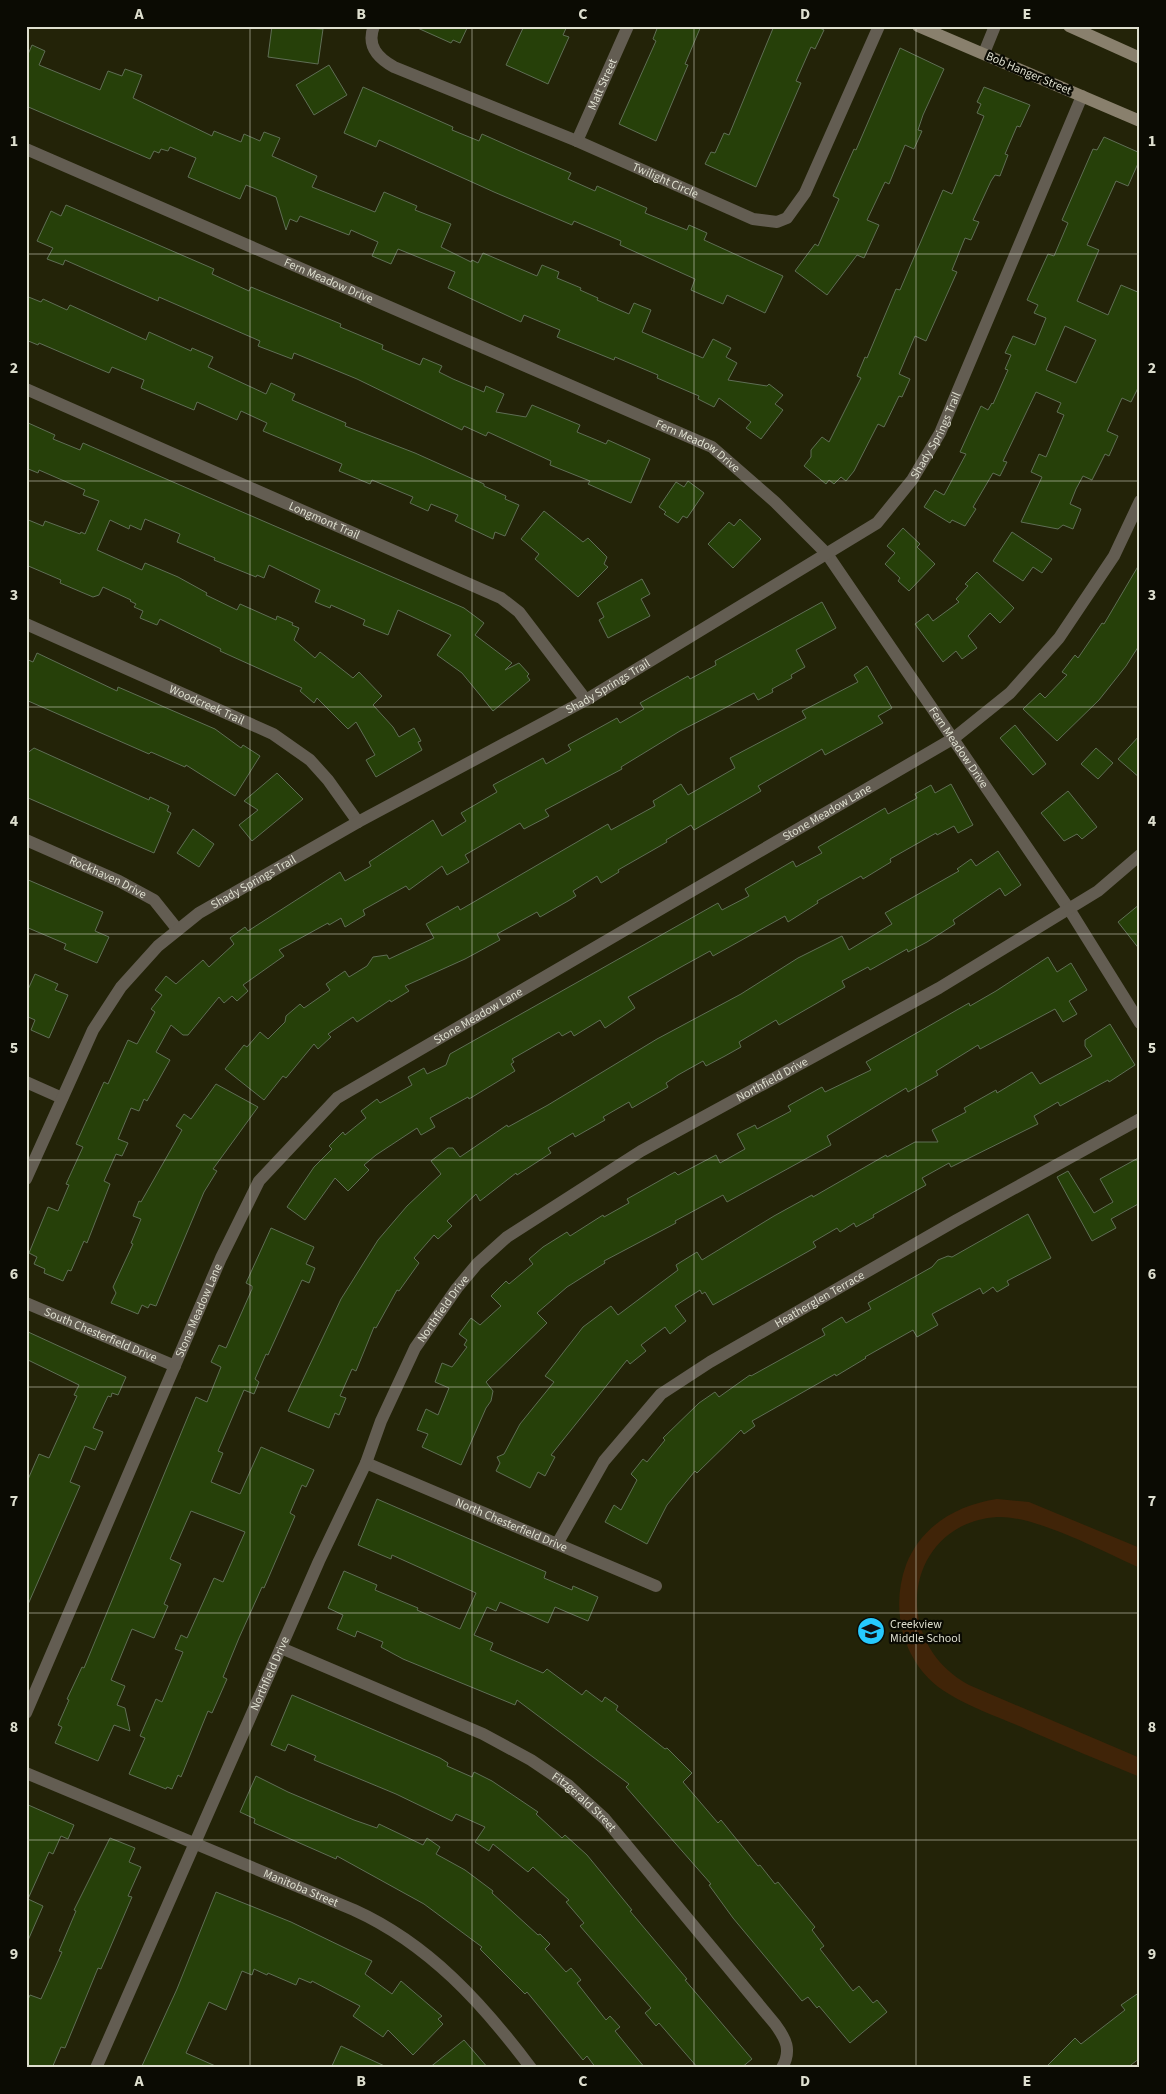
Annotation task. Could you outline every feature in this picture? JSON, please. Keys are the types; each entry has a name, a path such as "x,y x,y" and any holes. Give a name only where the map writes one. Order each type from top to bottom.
{"street":[{"name":"Twilight Circle","path":"374,26 372,40 374,51 382,60 577,141 753,219 777,222 787,218 805,193 879,26"},
{"name":"Matt Street","path":"577,141 628,26"},
{"name":"Bob Hanger Street","path":"918,26 1140,121"},
{"path":"984,53 995,26"},
{"path":"1069,26 1140,58"},
{"name":"Shady Springs Trail","path":"26,1179 94,1030 120,987 158,946 199,913 358,822 586,700 877,523 912,480 940,433 1082,96"},
{"name":"Fern Meadow Drive","path":"26,149 712,448 775,502 827,554 1070,909 1140,1023"},
{"name":"Longmont Trail","path":"26,389 501,598 520,612 586,700"},
{"name":"Stone Meadow Lane","path":"26,1713 221,1258 259,1181 338,1098 954,738 1010,693 1059,638 1114,556 1140,501"},
{"name":"Woodcreek Trail","path":"26,624 273,734 310,760 328,780 358,822"},
{"name":"Rockhaven Drive","path":"26,840 119,881 154,900 178,930"},
{"name":"Northfield Drive","path":"96,2068 319,1561 366,1463 380,1421 415,1348 457,1288 477,1264 508,1236 641,1151 939,988 1098,891 1140,855"},
{"path":"26,1082 62,1098"},
{"name":"Heatherglen Terrace","path":"557,1544 604,1461 661,1394 710,1362 955,1221 1140,1119"},
{"name":"South Chesterfield Drive","path":"26,1303 174,1366"},
{"name":"North Chesterfield Drive","path":"366,1463 656,1586"},
{"name":"Fitzgerald Street","path":"281,1648 483,1734 531,1760 568,1785 605,1819 775,2024 784,2036 788,2047 787,2058 782,2068"},
{"name":"Manitoba Street","path":"26,1773 354,1910 394,1930 422,1950 458,1982 532,2068"}],"shaded area":[{"path":"997,1499 1029,1502 1140,1548 1140,1568 1089,1544 1030,1522 997,1517 966,1524 943,1540 927,1561 918,1587 918,1614 926,1641 943,1665 969,1685 1140,1758 1140,1777 958,1699 934,1683 911,1654 900,1620 899,1601 906,1565 913,1551 921,1539 942,1520 968,1506"}],"building":[{"path":"272,26 323,29 318,64 268,57"},
{"path":"413,26 468,26 460,43 453,40 451,43"},
{"path":"524,26 567,26 563,35 569,37 548,84 506,65"},
{"path":"658,26 701,26 685,64 688,65 656,141 619,124 656,41 653,39"},
{"path":"774,26 816,26 824,30 815,49 811,47 796,81 801,83 756,187 705,164 711,152 715,153 724,133 729,135"},
{"path":"32,45 45,51 39,65 100,90 108,71 122,76 125,69 142,75 133,98 212,136 214,131 241,142 244,134 260,141 264,132 280,138 272,156 317,176 312,187 375,212 384,192 417,206 415,210 451,224 441,247 471,262 472,260 478,263 483,253 537,276 542,265 559,272 557,278 581,288 580,290 598,298 597,300 629,314 634,303 651,310 642,332 703,358 713,339 731,348 726,357 737,363 728,380 767,386 769,384 783,395 775,404 783,410 761,439 746,428 751,422 719,398 714,407 698,399 699,396 657,378 658,375 615,357 614,360 557,337 560,330 524,315 521,322 448,288 455,272 398,249 391,264 372,256 378,242 351,230 349,235 300,216 297,222 290,219 286,230 276,197 246,185 240,199 188,177 196,158 170,147 168,151 161,149 159,153 154,151 150,159 26,106 26,59"},
{"path":"900,48 944,69 923,115 918,130 922,131 914,149 905,145 889,184 885,182 867,220 879,225 864,258 857,255 827,295 795,271 815,244 818,246 839,199 833,196 854,149 856,150"},
{"path":"329,65 347,95 314,115 296,85"},
{"path":"363,87 453,127 452,130 479,141 482,134 571,173 568,179 595,191 597,186 647,208 645,213 687,230 689,225 707,233 704,240 783,276 765,313 727,295 723,304 691,290 695,279 620,245 621,241 574,221 572,225 379,140 376,147 344,133"},
{"path":"984,87 1030,105 1020,127 1017,126 1005,154 1008,155 1000,176 995,175 991,181 973,220 979,222 971,240 965,238 952,270 957,272 926,341 915,336 899,374 910,379 902,397 899,396 884,427 878,424 854,471 846,481 841,477 834,484 829,480 826,484 804,466 811,457 811,450 822,437 829,442 861,378 857,376 865,357 867,358 896,289 900,290 943,190 952,194 984,116 977,113 981,104 977,102"},
{"path":"1104,137 1140,153 1140,159 1128,186 1116,181 1087,245 1099,250 1077,301 1108,315 1121,285 1140,293 1140,384 1131,402 1122,398 1107,431 1118,436 1109,456 1105,454 1092,480 1083,476 1076,489 1070,504 1081,509 1073,529 1063,525 1058,529 1021,522 1042,477 1031,472 1039,454 1046,457 1064,415 1057,412 1061,403 1036,392 1003,461 1007,462 1000,476 993,473 973,507 976,509 965,526 952,520 950,523 924,507 935,490 944,495 966,454 960,452 981,406 988,410 993,404 1008,370 1005,369 1011,355 1005,353 1013,336 1035,345 1046,318 1034,313 1038,305 1027,300 1048,254 1054,256 1068,223 1062,220 1093,149 1097,150","holes":["1065,326 1096,340 1076,383 1046,370"]},
{"path":"66,205 214,269 212,274 249,291 251,287 341,324 340,327 383,345 382,349 420,365 423,358 442,366 439,372 453,379 484,392 486,386 504,394 496,412 526,417 532,405 580,425 577,432 606,444 608,440 650,459 631,503 588,484 590,481 550,465 551,461 488,432 486,436 464,426 462,430 357,379 294,353 292,359 258,346 260,341 159,297 158,301 65,260 63,265 47,259 53,248 37,241 51,211 61,216"},
{"path":"26,296 41,302 43,299 67,310 70,305 146,340 149,332 191,351 192,348 213,357 208,367 266,394 271,383 295,394 292,400 346,423 345,426 415,453 484,484 484,486 506,496 505,499 519,505 505,536 495,532 493,539 455,521 458,515 431,504 428,511 410,503 413,497 372,480 370,484 339,471 342,464 263,431 267,423 241,411 237,420 197,402 194,410 141,388 144,380 112,367 109,373 39,343 38,345 26,340"},
{"path":"26,422 55,435 53,439 80,450 83,443 464,608 484,623 475,635 512,663 505,670 519,663 529,674 527,676 530,680 493,711 462,673 437,655 451,635 398,610 388,635 363,625 365,620 331,605 330,608 315,602 320,590 269,565 264,578 257,575 256,577 177,542 180,534 145,519 141,530 130,525 129,529 110,520 97,550 142,570 145,563 178,577 207,593 206,595 237,610 240,604 276,620 277,616 293,623 292,625 299,628 294,640 315,658 320,652 353,678 359,672 382,696 373,705 393,727 399,737 414,728 421,741 418,742 422,750 376,777 366,760 375,755 356,722 348,729 317,698 314,703 300,691 302,688 220,651 221,649 160,619 157,625 140,618 143,611 134,607 136,604 103,587 99,595 93,597 60,583 61,580 26,565 26,519 43,526 45,521 80,534 81,532 85,534 99,501 83,495 85,490 39,470 38,473 26,468"},
{"path":"688,481 704,493 687,518 683,516 678,523 664,514 666,512 659,507 676,482 684,487"},
{"path":"544,511 583,542 588,538 607,557 604,564 608,567 578,597 535,559 539,554 521,539"},
{"path":"740,519 761,539 733,568 708,544 729,522 734,526"},
{"path":"903,528 920,544 917,547 935,564 909,591 898,581 900,578 885,564 895,553 887,546"},
{"path":"1012,532 1052,559 1042,573 1033,567 1023,581 993,561"},
{"path":"1140,563 1140,644 1126,666 1099,700 1057,741 1023,709 1040,693 1045,698 1067,675 1062,672 1075,655 1078,658 1102,623 1104,624"},
{"path":"977,572 1014,608 1000,623 990,613 968,636 977,648 962,659 956,651 943,662 915,624 928,614 933,621 959,602 956,599 968,586 965,584"},
{"path":"642,579 650,594 641,599 650,616 608,638 599,620 604,617 597,603"},
{"path":"822,602 836,628 796,650 805,667 791,675 792,678 772,689 773,692 758,700 754,693 680,731 621,767 622,769 545,810 549,816 524,829 520,823 465,855 469,862 447,875 442,866 409,890 406,886 363,910 365,915 345,927 341,918 329,925 328,923 279,950 284,956 243,985 248,991 237,1001 232,996 224,1003 219,997 188,1035 183,1035 171,1025 156,1052 170,1060 147,1101 144,1099 139,1111 131,1108 118,1139 128,1143 122,1156 116,1154 104,1181 110,1184 87,1243 84,1241 71,1271 68,1270 63,1281 44,1273 45,1269 34,1264 37,1257 29,1253 48,1207 58,1211 69,1185 66,1184 83,1147 76,1144 104,1082 108,1084 128,1040 137,1044 155,1012 151,1009 162,995 155,990 166,976 176,984 203,960 209,967 234,944 230,938 245,927 248,931 340,872 345,881 371,866 369,862 433,820 442,836 466,821 461,813 497,792 493,785 543,758 546,764 571,750 568,745 617,718 620,723 644,709 640,703 688,676 690,679 716,665 715,661"},
{"path":"37,653 117,691 118,687 215,729 241,748 243,745 260,756 235,796 186,765 185,767 151,752 149,754 26,700 26,659 33,662"},
{"path":"867,666 892,708 878,716 883,723 825,755 822,749 758,786 761,791 694,830 691,825 666,840 667,842 618,870 619,872 601,883 597,876 573,891 576,896 568,901 540,917 537,912 497,934 500,940 465,959 405,986 409,991 391,1002 390,1000 357,1022 353,1017 328,1034 331,1037 318,1049 314,1044 286,1078 283,1076 264,1100 225,1069 244,1045 247,1047 260,1032 268,1039 285,1022 286,1016 300,1004 304,1008 330,990 326,984 345,971 349,977 367,966 373,957 387,955 389,959 434,938 426,924 458,906 460,910 608,824 611,830 655,806 653,801 681,784 688,795 735,768 730,758 806,718 802,711 858,682 854,675"},
{"path":"1015,725 1046,764 1033,775 1000,738"},
{"path":"1140,735 1140,778 1118,759"},
{"path":"34,748 149,800 150,797 169,806 167,811 171,813 154,853 26,797 26,754"},
{"path":"1096,748 1113,763 1098,779 1081,764"},
{"path":"277,773 303,799 252,841 239,825 258,810 244,801"},
{"path":"951,784 973,825 958,833 954,826 937,835 936,833 890,859 891,862 863,879 861,876 817,901 818,903 788,922 785,916 713,956 710,951 628,997 635,1008 605,1028 600,1020 574,1036 571,1031 562,1036 559,1032 512,1059 514,1062 511,1064 515,1071 469,1099 468,1097 430,1118 435,1127 421,1135 417,1128 376,1155 364,1165 369,1170 348,1191 335,1178 305,1220 287,1207 314,1167 332,1149 329,1146 343,1132 345,1135 366,1118 361,1111 377,1099 380,1103 412,1085 408,1077 424,1068 427,1074 446,1065 450,1054 718,903 722,910 749,896 745,889 793,861 796,867 822,853 818,847 885,808 888,814 917,798 915,794 931,785 935,793"},
{"path":"1068,791 1097,827 1082,839 1077,834 1064,841 1041,813"},
{"path":"193,829 214,844 199,867 177,853"},
{"path":"998,851 1021,885 1005,896 1000,888 953,920 955,924 927,942 908,952 907,949 870,970 868,967 842,981 845,987 779,1025 776,1020 739,1042 741,1047 706,1066 703,1061 666,1083 668,1087 632,1108 629,1102 603,1117 605,1120 575,1137 573,1133 548,1148 551,1153 517,1175 516,1173 480,1201 476,1194 447,1221 452,1226 438,1239 434,1235 414,1258 419,1263 399,1291 397,1290 376,1328 374,1327 356,1371 352,1369 340,1396 346,1398 339,1415 335,1413 329,1428 288,1411 341,1299 378,1240 407,1206 441,1174 431,1161 448,1148 453,1148 460,1157 507,1125 508,1127 548,1105 657,1039 741,994 798,958 842,936 849,950 892,924 885,913 959,871 957,869 971,859 976,866"},
{"path":"26,879 103,912 95,931 109,937 97,963 64,949 66,944 26,927"},
{"path":"1140,904 1140,950 1118,922"},
{"path":"1048,957 1057,972 1071,963 1087,990 1069,1001 1077,1014 1063,1022 1055,1009 980,1049 978,1045 936,1071 938,1075 908,1092 906,1088 827,1136 831,1145 727,1202 723,1195 675,1221 676,1223 604,1261 605,1263 567,1287 537,1313 547,1323 486,1382 493,1391 491,1401 486,1408 461,1465 422,1447 428,1434 417,1430 426,1409 438,1415 449,1388 435,1382 442,1363 452,1367 467,1347 464,1345 467,1340 459,1334 471,1318 480,1325 501,1306 491,1296 506,1281 509,1284 533,1264 529,1259 543,1247 567,1232 570,1236 603,1215 604,1217 629,1203 627,1199 675,1172 678,1175 716,1155 720,1163 745,1149 737,1134 755,1125 757,1129 791,1111 788,1106 822,1087 825,1092 871,1070 866,1062 969,1003 970,1006 996,991"},
{"path":"35,974 58,984 55,990 68,995 49,1038 31,1030 35,1020 26,1016 26,994"},
{"path":"1110,1024 1135,1065 1109,1082 1108,1080 1060,1106 1058,1102 1034,1116 1038,1124 951,1167 949,1163 922,1178 926,1185 873,1215 874,1217 856,1227 854,1223 840,1232 837,1228 813,1242 816,1247 713,1305 705,1292 702,1294 700,1290 675,1306 686,1321 670,1334 665,1327 641,1345 646,1351 630,1364 627,1360 551,1455 555,1457 545,1476 538,1472 530,1488 496,1471 500,1463 497,1457 504,1454 520,1424 554,1382 545,1376 583,1327 611,1306 618,1315 678,1270 676,1265 697,1252 702,1260 774,1216 812,1195 813,1197 886,1155 887,1157 915,1142 938,1142 932,1130 966,1112 964,1108 996,1090 997,1093 1032,1072 1040,1084 1092,1056 1085,1046 1085,1040"},
{"path":"216,1084 258,1107 213,1169 217,1171 204,1192 156,1306 150,1304 148,1308 142,1305 138,1314 111,1303 116,1293 113,1287 133,1244 131,1243 141,1219 133,1216 139,1201 141,1202 182,1130 176,1126 184,1114 191,1119"},
{"path":"1140,1157 1140,1203 1111,1219 1116,1228 1092,1241 1057,1177 1068,1171 1094,1213 1113,1202 1100,1179"},
{"path":"1028,1214 1051,1258 1007,1281 1009,1285 997,1292 993,1287 983,1294 980,1288 932,1314 938,1325 917,1337 913,1330 836,1376 835,1374 752,1421 755,1426 744,1434 741,1430 697,1473 695,1471 667,1505 647,1544 605,1522 614,1505 621,1510 637,1480 631,1474 643,1459 647,1462 665,1440 663,1438 699,1403 715,1392 719,1397 750,1375 825,1335 822,1329 842,1317 846,1323 871,1309 868,1303 932,1267 938,1260 948,1256 952,1257"},
{"path":"271,1228 314,1247 306,1264 315,1268 309,1283 302,1280 268,1355 266,1354 255,1379 259,1382 254,1394 244,1390 218,1451 223,1453 211,1482 240,1494 261,1447 314,1470 306,1487 302,1485 290,1513 295,1516 264,1588 262,1587 239,1638 223,1677 227,1679 212,1713 208,1711 181,1777 178,1775 172,1789 167,1787 166,1789 129,1774 145,1738 140,1736 156,1699 162,1702 183,1652 175,1649 181,1635 187,1638 214,1578 223,1582 245,1532 191,1511 170,1559 181,1564 164,1604 168,1606 154,1638 132,1629 111,1680 125,1686 117,1705 125,1708 130,1731 114,1725 98,1761 55,1743 62,1727 58,1725 69,1700 67,1699 82,1667 84,1668 196,1397 207,1402 221,1367 211,1362 219,1345 226,1348 252,1289 252,1286 246,1283"},
{"path":"26,1331 126,1377 118,1395 112,1393 111,1397 108,1396 93,1428 103,1432 95,1450 85,1446 70,1482 80,1486 26,1609 26,1484 39,1454 49,1458 77,1396 74,1395 79,1385 26,1359"},
{"path":"377,1499 546,1572 544,1578 572,1590 573,1586 598,1597 588,1621 555,1607 548,1623 500,1602 496,1611 487,1607 474,1635 493,1643 490,1650 543,1673 547,1669 582,1695 586,1690 602,1702 605,1697 618,1706 616,1710 665,1749 667,1748 692,1773 683,1782 718,1823 721,1820 775,1884 778,1882 815,1927 812,1930 824,1946 820,1949 853,1991 859,1986 873,2003 877,2000 887,2012 850,2043 819,2006 817,2008 808,1997 802,2001 733,1918 709,1885 711,1884 626,1787 629,1784 517,1700 515,1705 403,1659 381,1647 383,1642 357,1631 355,1637 337,1629 343,1615 328,1608 344,1571 377,1585 375,1590 418,1608 417,1610 460,1629 476,1593 392,1555 391,1559 358,1545"},
{"path":"292,1695 440,1758 448,1763 447,1766 472,1777 474,1772 492,1781 538,1812 536,1814 562,1838 565,1835 587,1855 632,1910 630,1911 687,1979 685,1980 752,2059 741,2068 698,2068 659,2023 656,2026 645,2013 651,2008 580,1926 584,1923 566,1902 569,1900 533,1867 528,1872 493,1844 489,1851 475,1842 485,1827 456,1814 452,1821 396,1794 314,1760 316,1756 288,1744 285,1751 271,1745"},
{"path":"256,1776 354,1820 377,1828 379,1824 423,1845 427,1838 440,1847 436,1854 465,1870 493,1891 492,1893 550,1944 545,1949 566,1972 571,1968 581,1980 577,1983 606,2020 610,2016 620,2027 615,2031 645,2068 596,2068 587,2056 583,2060 527,1992 525,1994 480,1949 482,1947 424,1904 337,1856 336,1859 254,1823 255,1819 240,1812"},
{"path":"26,1804 74,1825 68,1839 61,1836 53,1854 49,1852 28,1899 43,1906 26,1945"},
{"path":"110,1838 135,1848 129,1862 141,1867 128,1896 132,1897 101,1969 98,1968 65,2048 61,2047 52,2068 26,2068 26,2004 30,1995 41,1999 62,1952 59,1951 76,1911 74,1910"},
{"path":"216,1892 291,1922 372,1961 365,1974 392,1994 401,1981 442,2016 438,2019 443,2024 413,2055 388,2030 383,2037 353,2016 360,2006 312,1981 311,1983 299,1978 296,1985 254,1969 252,1975 242,1971 226,2010 209,2002 186,2053 220,2068 141,2068 177,1989"},
{"path":"1140,1992 1140,2058 1127,2068 1045,2068 1075,2038 1081,2044 1125,2010 1121,2005"},
{"path":"464,2040 488,2068 429,2068"},
{"path":"341,2046 389,2068 331,2068"}],"place":[{"name":"Creekview Middle School","path":"871,1631"}]}
